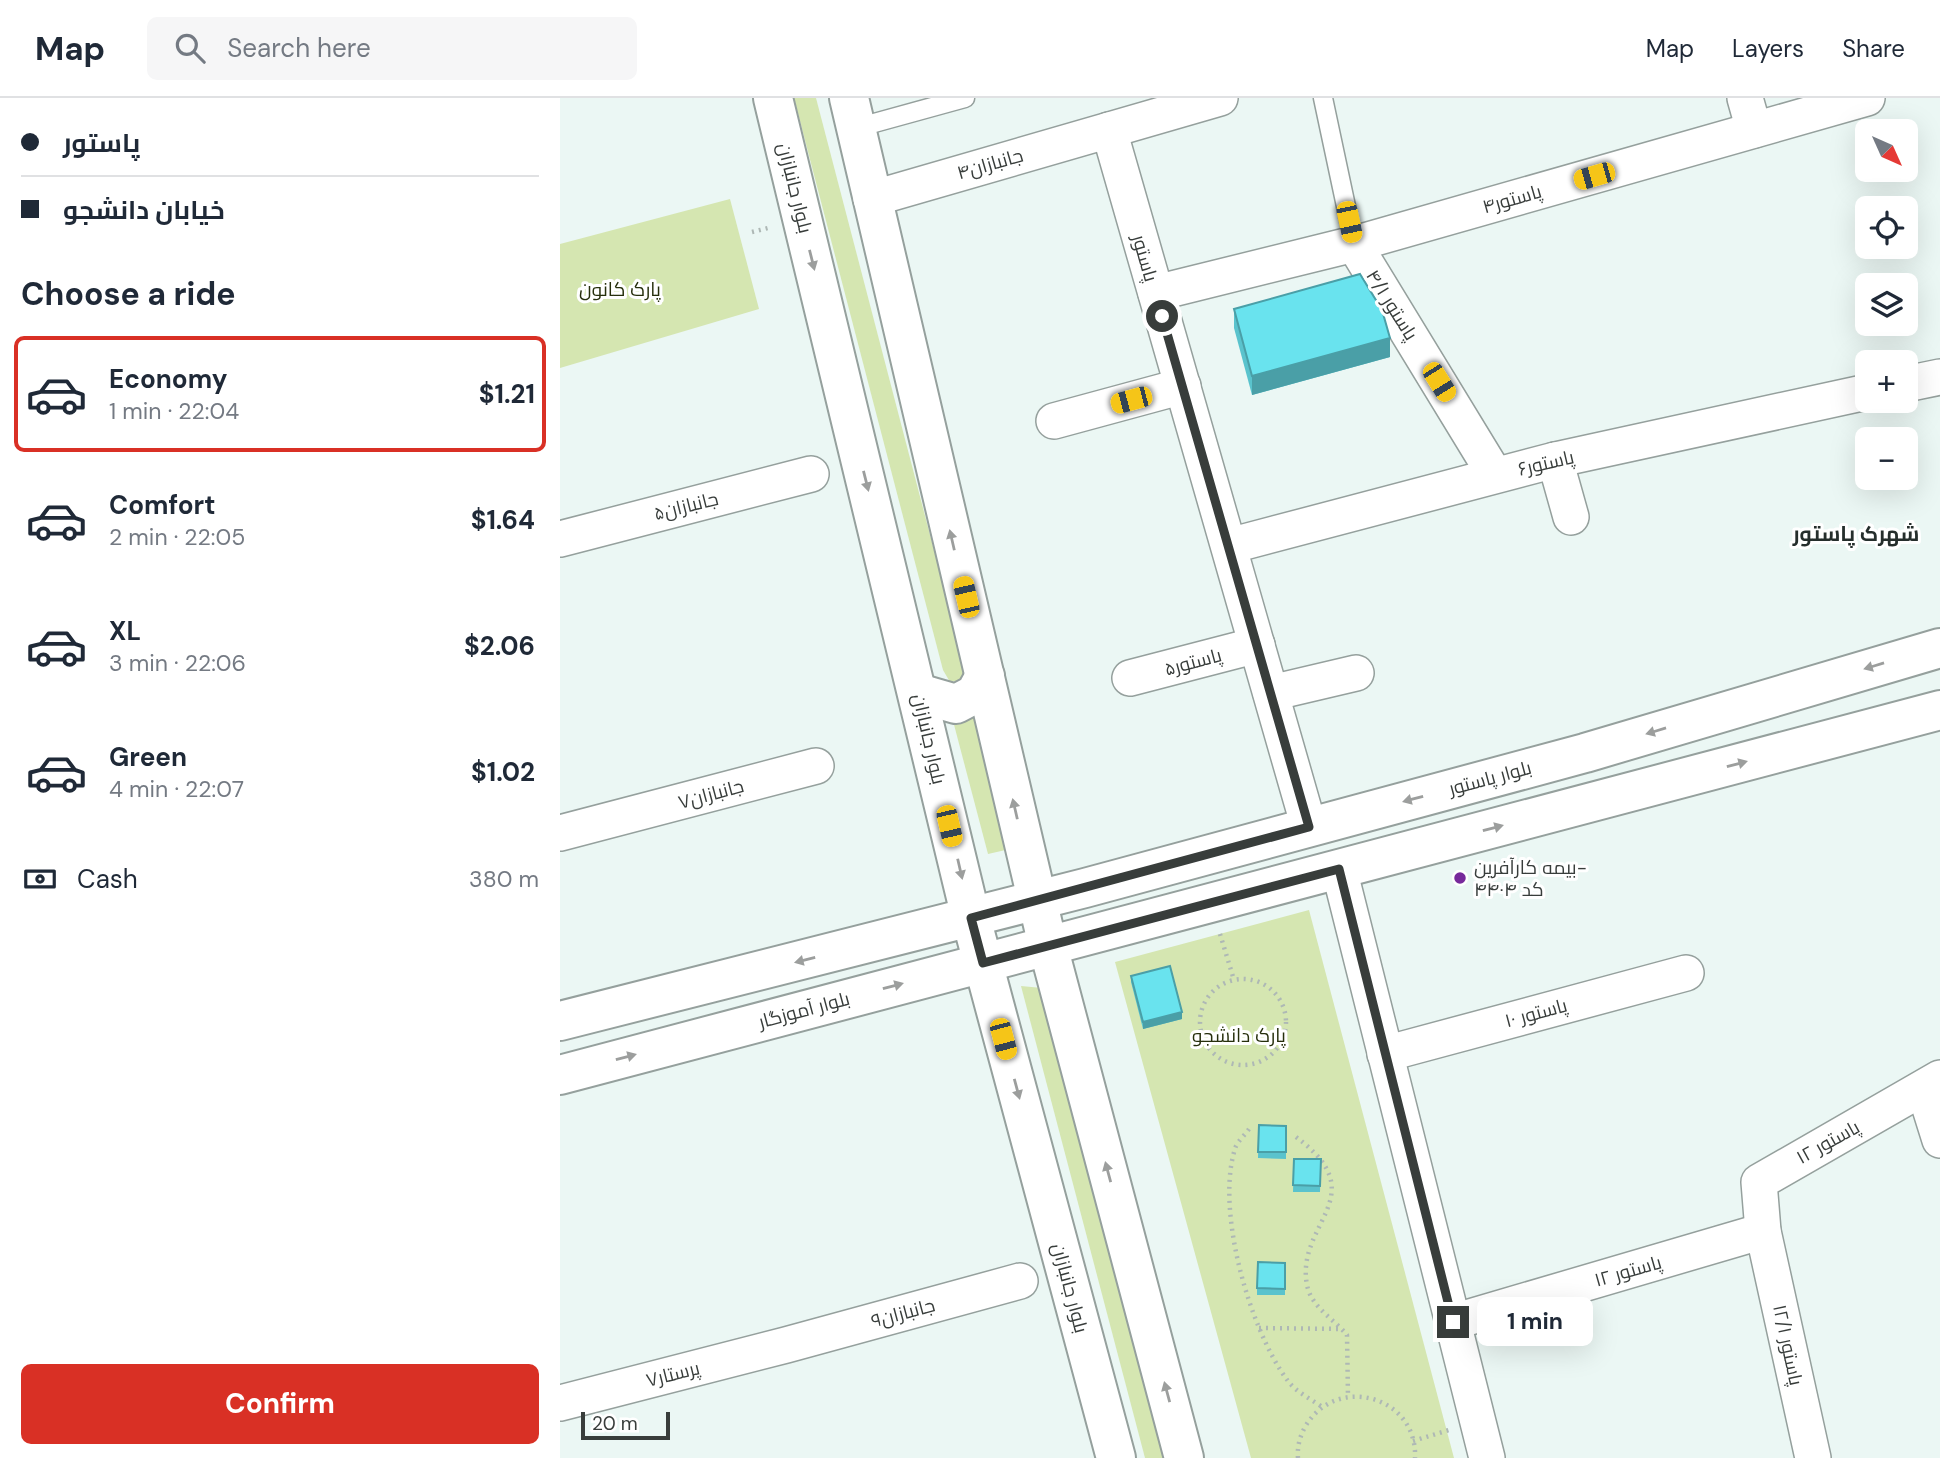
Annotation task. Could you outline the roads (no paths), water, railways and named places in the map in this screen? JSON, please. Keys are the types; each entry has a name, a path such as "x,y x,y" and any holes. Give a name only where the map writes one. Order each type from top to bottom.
{"main road":[{"name":"بلوار جانبازان","path":"773,98 971,918 1116,1458"},
{"path":"852,113 1048,946 1184,1458"},
{"name":"بلوار پاستور","path":"1037,901 1585,753 1940,648"},
{"path":"918,693 956,704 975,694 985,676"},
{"path":"1048,946 1940,710"},
{"path":"1585,753 1597,800"},
{"path":"560,1021 1037,901"},
{"name":"بلوار آموزگار","path":"560,1075 1048,946"}],"street":[{"name":"جانبازان۴","path":"872,199 1220,98"},
{"name":"پاستور۴","path":"1156,293 1354,244 1749,114 1867,98"},
{"name":"پاستور","path":"1109,130 1309,827"},
{"name":"پاستور ۴/۱","path":"1354,244 1495,475"},
{"path":"1918,382 1940,377"},
{"path":"1054,421 1183,386"},
{"name":"پاستور۶","path":"1229,546 1555,460 1855,395"},
{"path":"1555,460 1571,517"},
{"name":"جانبازان۵","path":"560,539 811,474"},
{"name":"پاستور۵","path":"1130,678 1257,645"},
{"path":"1271,693 1356,673"},
{"name":"جانبازان۷","path":"560,834 817,766"},
{"path":"1339,869 1487,1458"},
{"name":"پاستور ۱۰","path":"1385,1054 1686,972"},
{"path":"1932,1083 1940,1139"},
{"name":"۱۲ پاستور","path":"1763,1231 1759,1182 1764,1177 1932,1083"},
{"name":"پاستور ۱۲","path":"1453,1322 1763,1231"},
{"name":"پاستور ۱۲/۱","path":"1763,1231 1813,1458"},
{"name":"جانبازان۹","path":"786,1345 1020,1281"},
{"name":"پرستار۷","path":"560,1403 786,1345"}],"lane":[{"path":"852,113 965,98"},
{"path":"1323,98 1354,244"}],"place":[{"name":"بیمه کارآفرین- کد ۴۴۰۴","path":"1460,878"}],"district":[{"name":"شهرک پاستور","path":"1856,534"}],"park label":[{"name":"پارک کانون","path":"620,289"},
{"name":"پارک دانشجو","path":"1239,1035"}]}
